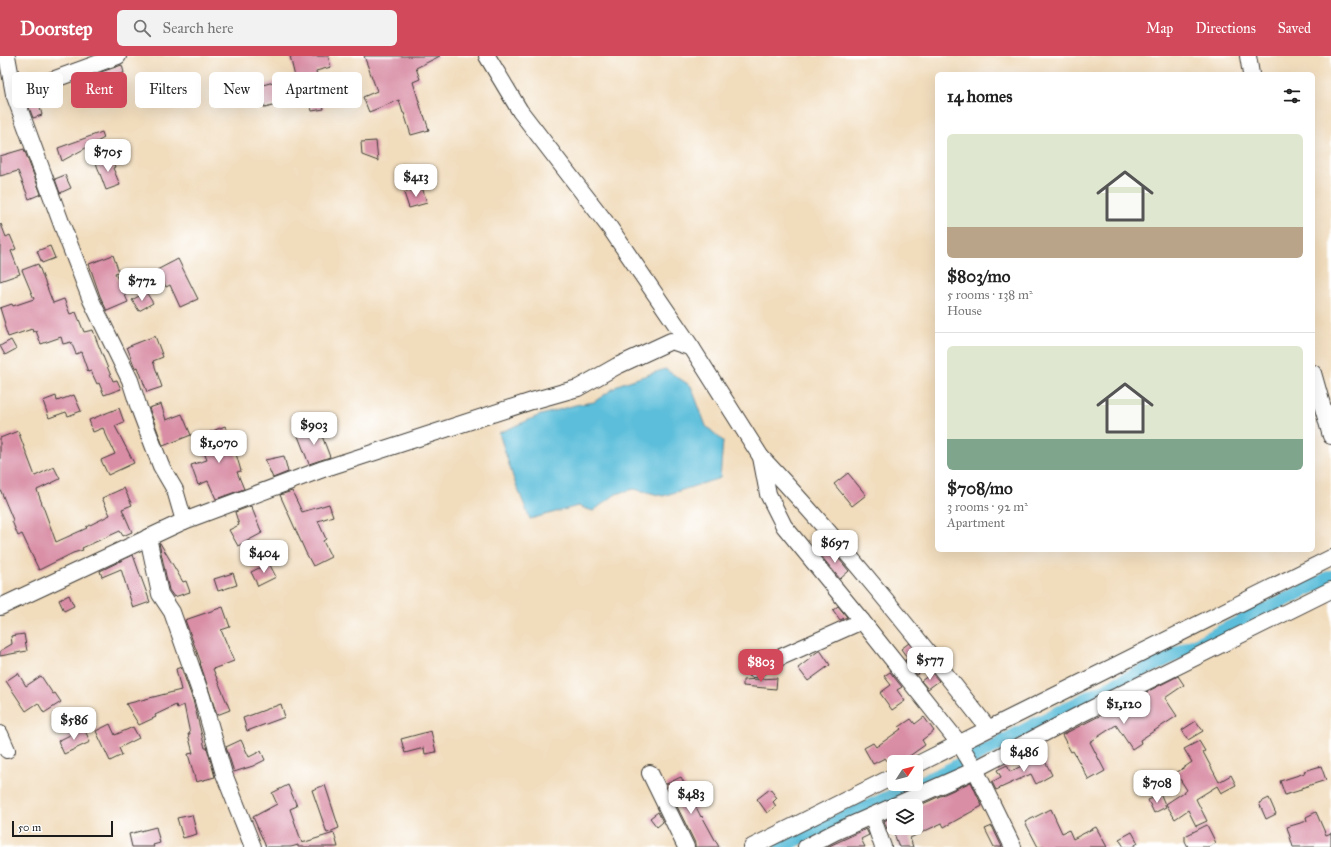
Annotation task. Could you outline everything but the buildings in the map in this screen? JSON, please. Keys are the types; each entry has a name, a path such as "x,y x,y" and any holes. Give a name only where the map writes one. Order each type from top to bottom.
{"street":[{"path":"7,56 12,83"},
{"path":"63,76 118,56"},
{"path":"487,56 520,111 610,228 692,348 761,457 801,500 870,580 988,728"},
{"path":"1248,56 1251,72"},
{"path":"19,108 88,292 130,380 161,466 175,490 184,521"},
{"path":"0,607 184,521 323,469 532,401 578,388 618,366 671,341 692,348"},
{"path":"1315,380 1331,436"},
{"path":"761,457 768,494 784,526 862,620 959,743 975,769 1013,847"},
{"path":"148,537 160,594 172,612 202,697 224,774 253,847"},
{"path":"923,761 1331,558"},
{"path":"909,799 975,769 1138,685 1331,590"},
{"path":"754,670 862,620"},
{"path":"0,734 7,750"},
{"path":"650,773 686,847"},
{"path":"752,847 887,780"},
{"path":"806,847 887,809"},
{"path":"872,816 883,847"}],"water":[{"path":"665,369 691,386 706,426 723,441 720,478 663,496 634,489 616,494 593,511 578,506 530,519 513,477 499,433 538,416 575,405 594,402 620,384"}],"waterway":[{"path":"781,847 953,768 1046,719 1331,577"}]}
